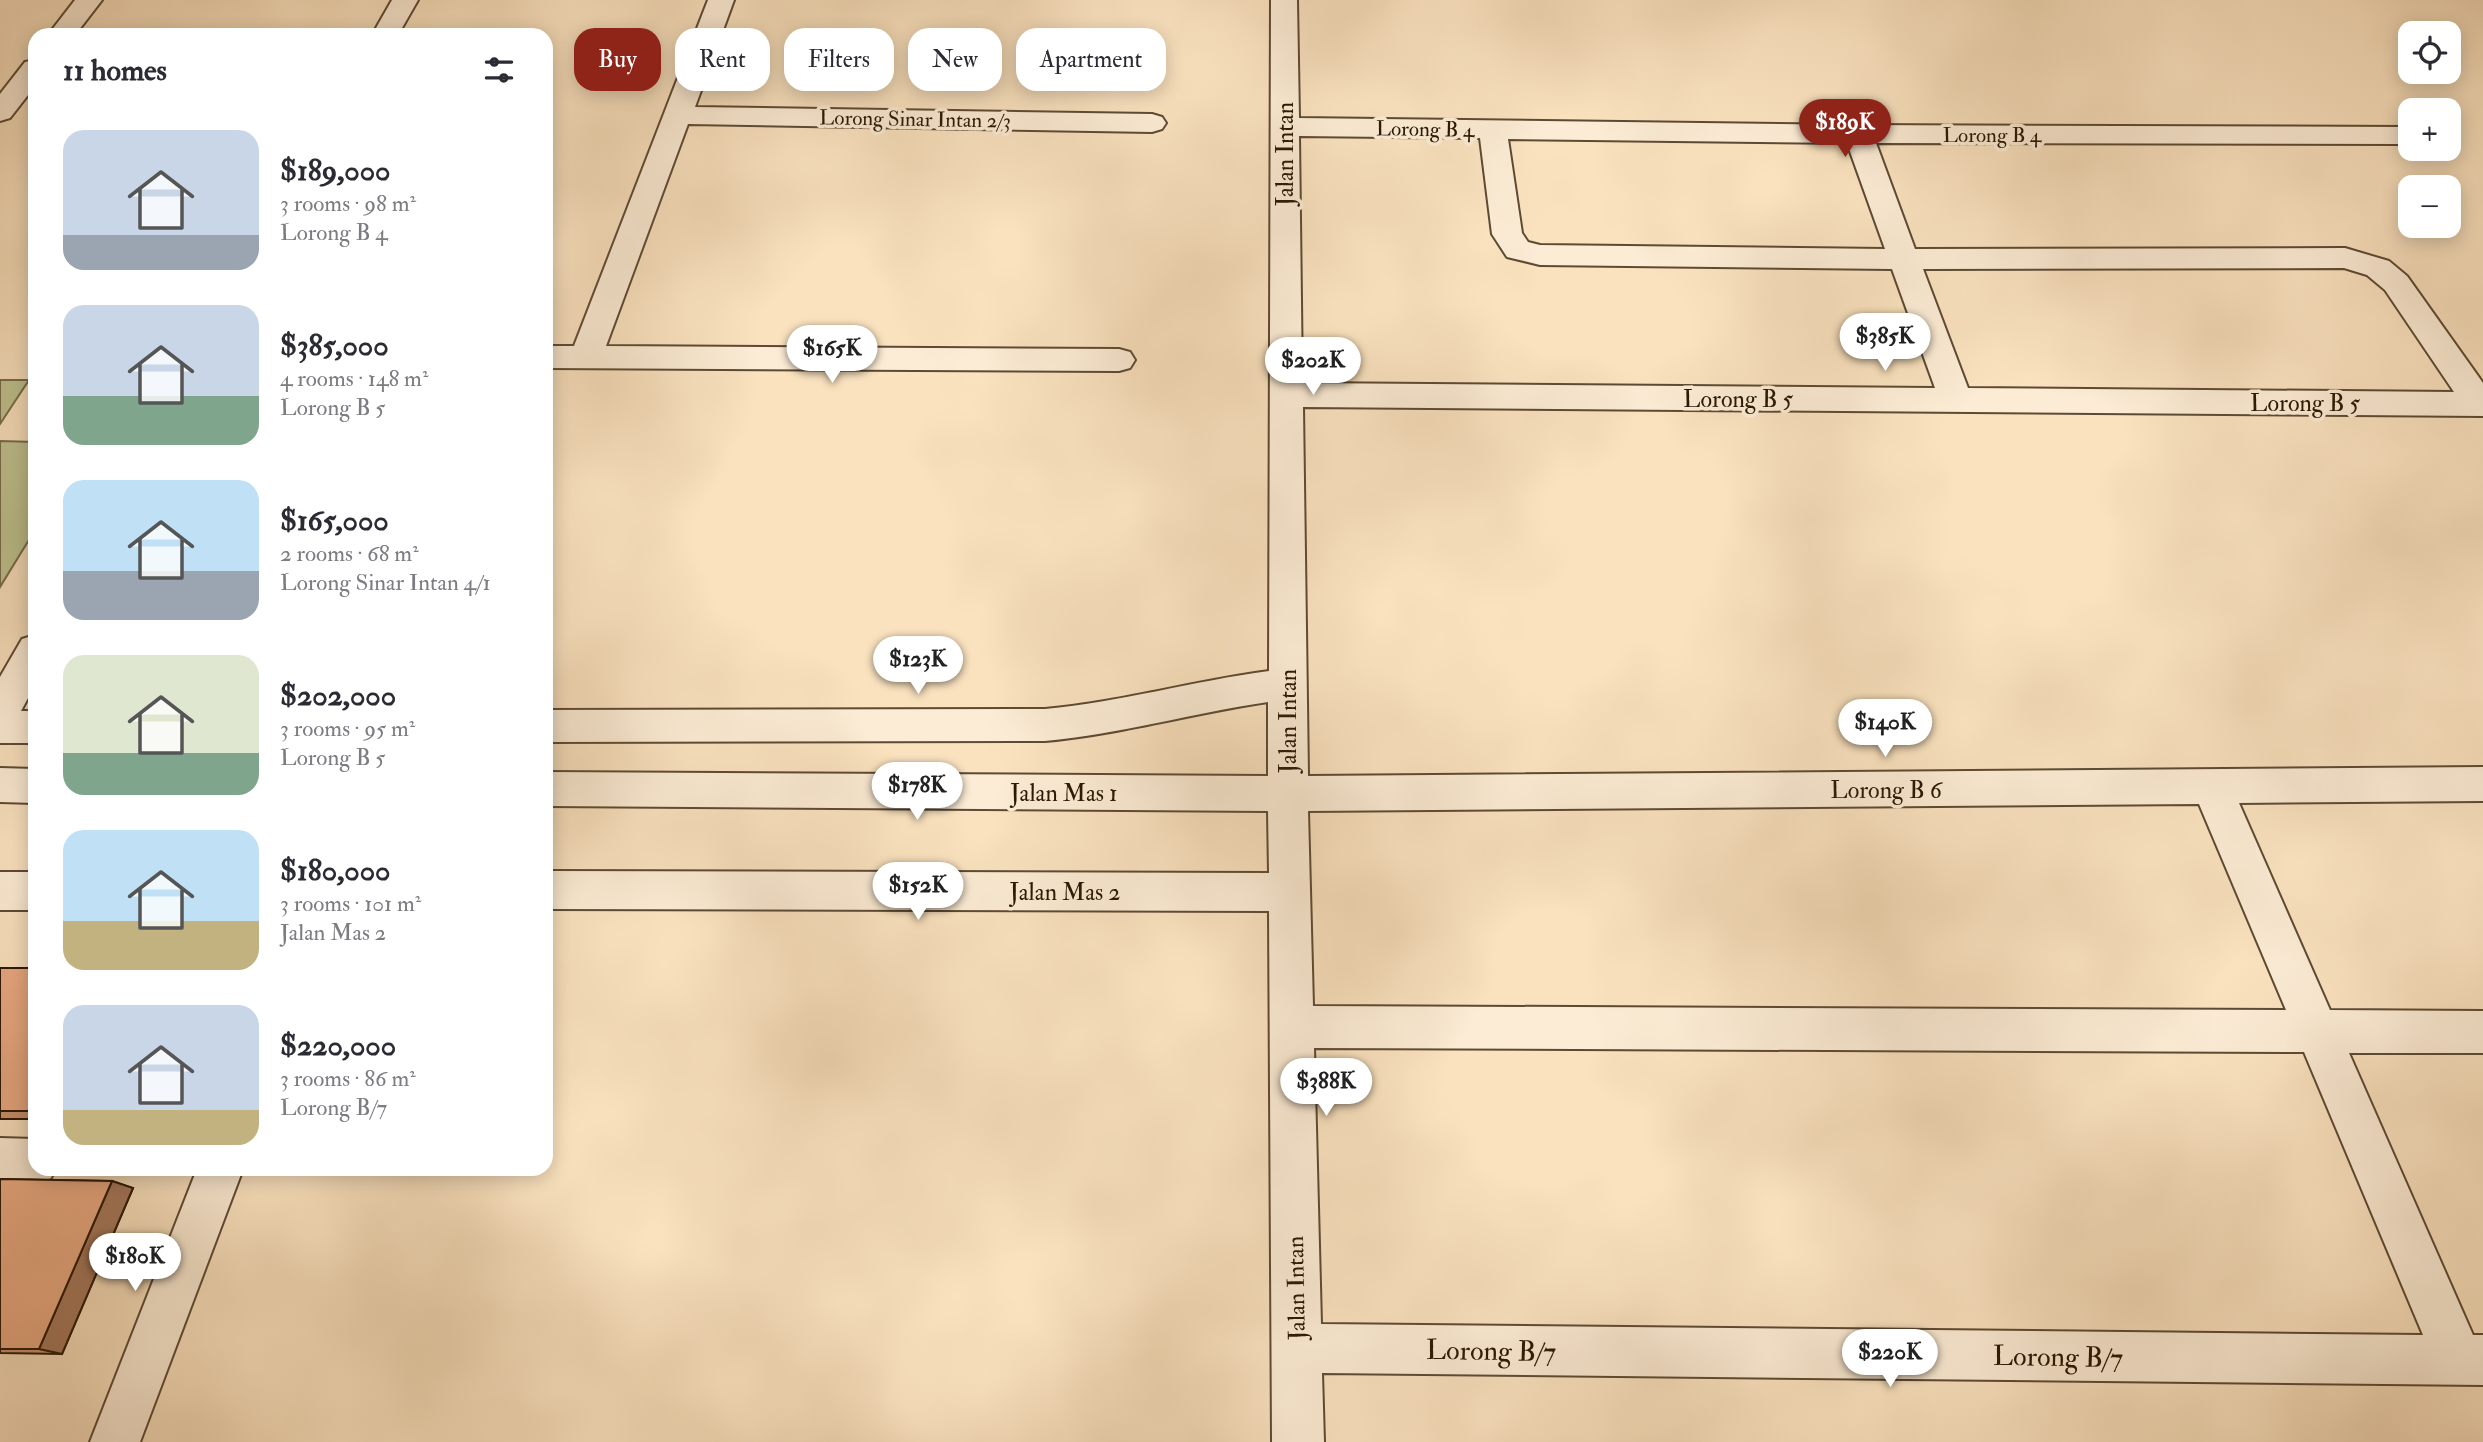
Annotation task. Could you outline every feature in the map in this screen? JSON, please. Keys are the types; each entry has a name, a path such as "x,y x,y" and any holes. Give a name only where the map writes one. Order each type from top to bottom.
{"street":[{"path":"67,28 89,0"},
{"path":"389,28 405,0"},
{"path":"586,357 721,0"},
{"name":"Jalan Intan","path":"1284,0 1288,794 1298,1442"},
{"path":"0,111 28,77"},
{"name":"Lorong Sinar Intan 2/3","path":"677,115 1152,123"},
{"name":"Lorong B 4","path":"1284,127 1858,134 2398,135"},
{"path":"1493,130 1507,234 1518,250 1540,255 1904,259 2345,258 2378,268 2396,283 2481,404"},
{"path":"1858,134 1956,400"},
{"path":"553,357 1119,360"},
{"name":"Lorong B 5","path":"1286,395 2481,404"},
{"path":"0,712 28,662"},
{"path":"553,726 1045,725 1098,720 1229,692 1288,684"},
{"path":"0,727 28,727"},
{"name":"Lorong B 6","path":"1288,794 2483,784"},
{"path":"0,785 28,786"},
{"path":"2212,787 2317,1032 2471,1360"},
{"name":"Jalan Mas 1","path":"553,789 1288,794"},
{"name":"Jalan Mas 2","path":"553,890 1289,892"},
{"path":"0,891 28,891"},
{"path":"1291,1027 2483,1032"},
{"path":"0,1161 28,1162"},
{"path":"115,1442 217,1176"},
{"name":"Lorong B/7","path":"1297,1348 2471,1360"}],"green space":[{"path":"0,380 28,380 28,382 0,424"},
{"path":"0,441 28,442 28,541 0,587"}],"building":[{"path":"0,968 28,968 28,1111 0,1111"},
{"path":"0,1179 112,1181 39,1349 0,1349"}]}
